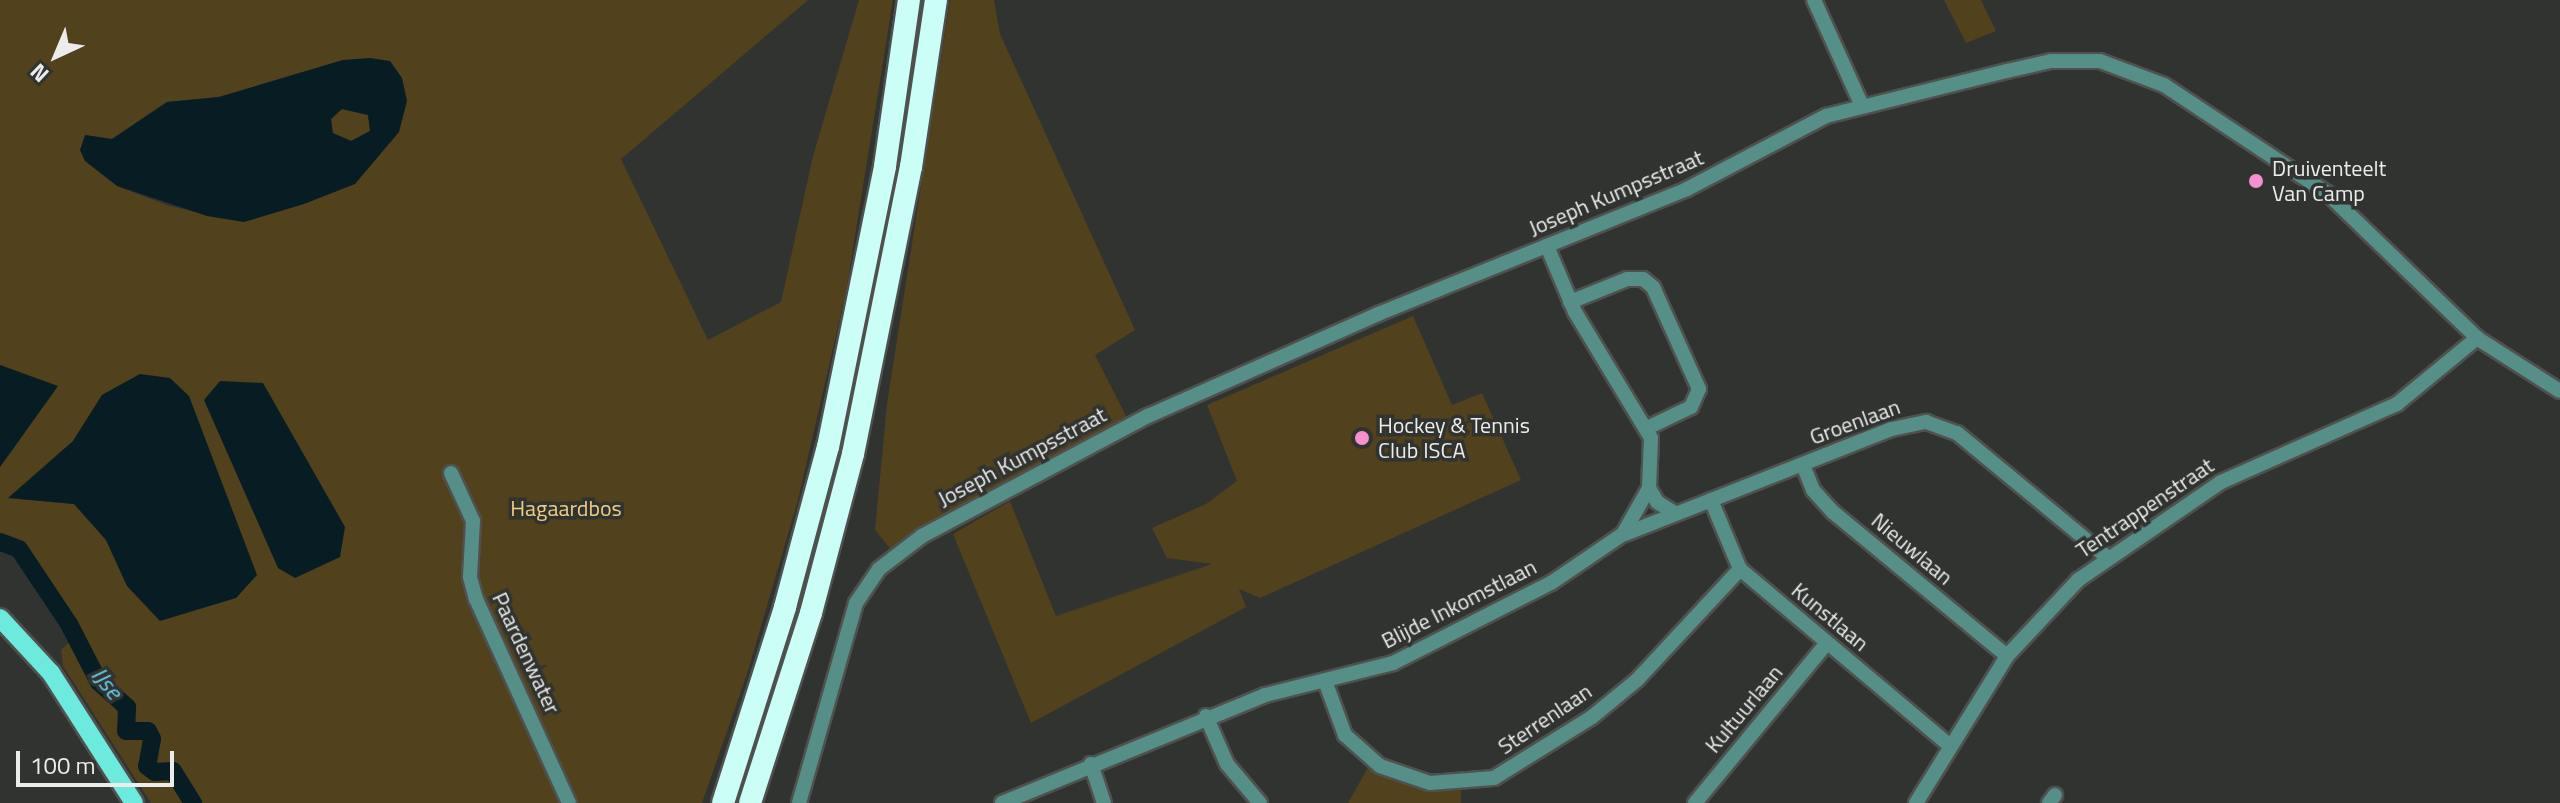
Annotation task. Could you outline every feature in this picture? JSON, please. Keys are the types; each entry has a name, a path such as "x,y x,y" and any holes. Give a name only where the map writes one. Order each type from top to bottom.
{"highway":[{"path":"723,803 785,607 828,447 882,180 909,0"},
{"path":"750,803 811,613 853,454 897,244 936,0"}],"main road":[{"path":"0,618 51,673 134,803"}],"street":[{"path":"1814,0 1862,106"},
{"name":"Joseph Kumpsstraat","path":"799,803 852,614 870,580 906,546 1148,416 1719,175 1826,116 2051,61 2100,61 2142,73 2327,193 2477,338 2560,391"},
{"path":"1547,246 1570,302 1649,427 1691,407 1699,389 1653,287 1643,279 1627,279 1570,302"},
{"name":"Tentrappenstraat","path":"1916,803 2007,656 2064,592 2108,558 2221,482 2397,404 2477,338"},
{"name":"Groenlaan","path":"1623,534 1910,423 1942,425 2108,558"},
{"name":"Blijde Inkomstlaan","path":"1002,803 1206,716 1393,663 1551,583 1623,534 1649,488 1649,427"},
{"name":"Nieuwlaan","path":"1803,465 1813,490 1833,512 2007,656"},
{"name":"Paardenwater","path":"451,473 473,521 470,577 480,609 569,803"},
{"path":"1649,488 1657,502 1676,514"},
{"name":"Kunstlaan","path":"1711,500 1740,569 1950,746"},
{"name":"Sterrenlaan","path":"1325,681 1345,735 1380,766 1430,783 1494,778 1592,717 1637,680 1740,569"},
{"name":"Kultuurlaan","path":"1695,803 1827,643"},
{"path":"1206,716 1227,764 1260,803"},
{"path":"1091,764 1104,803"}],"green space":[{"name":"Hagaardbos","path":"0,0 808,0 621,159 708,340 781,302 813,156 859,0 893,0 846,292 798,500 747,674 702,803 151,803 63,666 61,650 76,636 19,549 0,542 0,467 57,387 0,365","holes":["343,60 399,132 244,222 169,206 117,186 85,135 112,139 167,102 219,97","140,374 127,586 106,540 74,504 10,498 73,441 102,395"]},
{"path":"950,0 994,0 1000,34 1135,330 1095,355 1127,418 892,551 875,530 887,404"},
{"path":"1944,0 1981,0 1996,31 1966,43"},
{"path":"342,109 368,115 370,131 351,141 332,133 331,119"},
{"name":"Hockey & Tennis Club ISCA","path":"1413,316 1452,405 1482,393 1521,480 1260,598 1239,589 1246,607 1031,723 953,534 1010,501 1056,616 1212,564 1167,558 1152,528 1206,504 1237,481 1207,405"},
{"path":"1370,764 1412,784 1461,788 1461,803 1348,803"}],"water":[{"path":"370,58 390,61 402,78 407,101 399,132 355,184 304,204 244,222 207,216 117,186 85,161 80,150 85,135 112,139 167,102 219,97 343,60","holes":["342,109 368,115 370,131 351,141 333,133 331,119"]},
{"path":"0,365 58,386 0,467"},
{"path":"140,374 170,378 189,396 257,575 236,598 160,621 127,586 106,540 74,504 8,498 73,441 102,395"},
{"path":"220,381 263,383 345,527 340,557 295,578 278,568 204,400"}],"waterway":[{"name":"IJse","path":"0,542 19,549 69,624 99,682 127,707 126,731 148,731 152,739 147,766 155,772 173,771 193,803"}],"place":[{"name":"Druiventeelt Van Camp","path":"2256,181"},
{"name":"Hockey & Tennis Club ISCA","path":"1362,438"}]}
